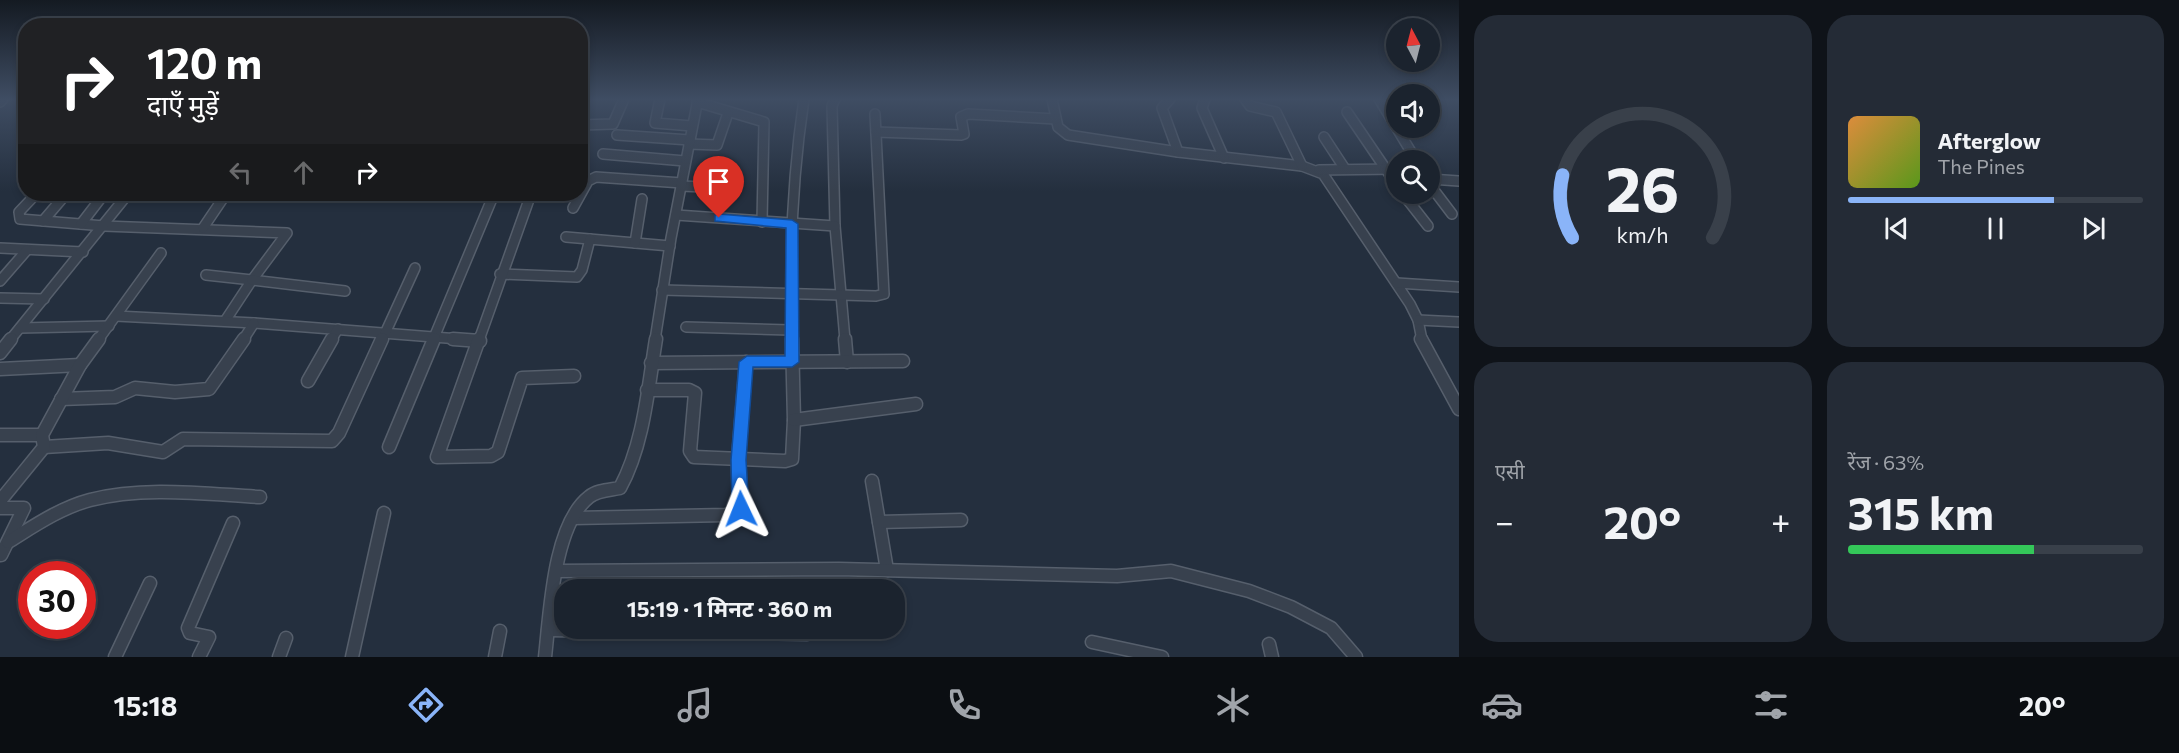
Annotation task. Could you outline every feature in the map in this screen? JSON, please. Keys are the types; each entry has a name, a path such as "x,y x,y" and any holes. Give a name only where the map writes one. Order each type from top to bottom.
{"street":[{"path":"545,657 559,556 573,518 589,496 620,488 624,484 647,390 669,246 691,130"},
{"path":"617,135 717,145 722,130"},
{"path":"762,222 764,130"},
{"path":"647,390 694,392 696,396 690,454 697,458 785,461 792,459 794,420 790,330 792,224 795,158 799,130"},
{"path":"833,130 835,226 847,362"},
{"path":"662,290 876,296 885,291 876,132 961,135 964,134 963,130"},
{"path":"1060,130 1068,135 1319,170 1384,168"},
{"path":"1170,130 1178,152"},
{"path":"1212,130 1224,158"},
{"path":"1284,130 1302,166"},
{"path":"1359,130 1386,171"},
{"path":"1398,130 1410,150"},
{"path":"1324,137 1346,168"},
{"path":"603,154 686,161"},
{"path":"1319,170 1397,283 1418,320 1422,342 1459,409"},
{"path":"588,181 596,177 727,188"},
{"path":"1440,180 1459,181"},
{"path":"1440,198 1452,214"},
{"path":"634,243 642,199"},
{"path":"30,201 17,216 20,219 104,226 287,233 225,321"},
{"path":"43,221 60,201"},
{"path":"81,224 99,201"},
{"path":"0,353 123,201"},
{"path":"203,228 221,201"},
{"path":"389,447 432,337 491,201"},
{"path":"528,201 500,274 480,341 437,454 441,459 491,456 498,452 522,378 574,376"},
{"path":"573,208 577,201"},
{"path":"1411,204 1428,226"},
{"path":"676,215 835,226"},
{"path":"566,237 669,246"},
{"path":"500,274 577,277 582,270 590,239"},
{"path":"0,248 83,252"},
{"path":"0,281 27,250"},
{"path":"44,447 42,435 80,365 161,253"},
{"path":"0,501 44,447 108,443 163,452 183,439 332,441 339,433 415,268"},
{"path":"206,275 345,291"},
{"path":"1397,283 1459,287"},
{"path":"0,298 44,299"},
{"path":"1418,320 1459,322"},
{"path":"20,328 113,321 225,321 480,341"},
{"path":"61,399 115,397 135,388 175,392 208,388 214,384 254,323"},
{"path":"686,327 790,330"},
{"path":"308,381 338,329"},
{"path":"651,363 903,361"},
{"path":"573,518 737,513 741,509 738,460 747,362"},
{"path":"0,369 80,365"},
{"path":"794,420 916,404"},
{"path":"0,435 42,435"},
{"path":"872,481 887,570"},
{"path":"8,542 67,508 90,500 114,496 192,494 260,497"},
{"path":"0,508 24,508 1,555"},
{"path":"352,657 384,513"},
{"path":"879,522 961,520"},
{"path":"199,657 208,637 190,633 188,628 233,523"},
{"path":"558,571 887,570 1117,576 1159,571 1185,573 1249,591 1318,619 1331,628 1356,657"},
{"path":"115,657 150,584"},
{"path":"548,630 554,630"},
{"path":"495,657 500,631"},
{"path":"279,657 286,638"},
{"path":"1092,642 1162,657"}],"route":[{"path":"719,218 792,224 790,330 792,362 747,362 738,460 741,509"}]}
